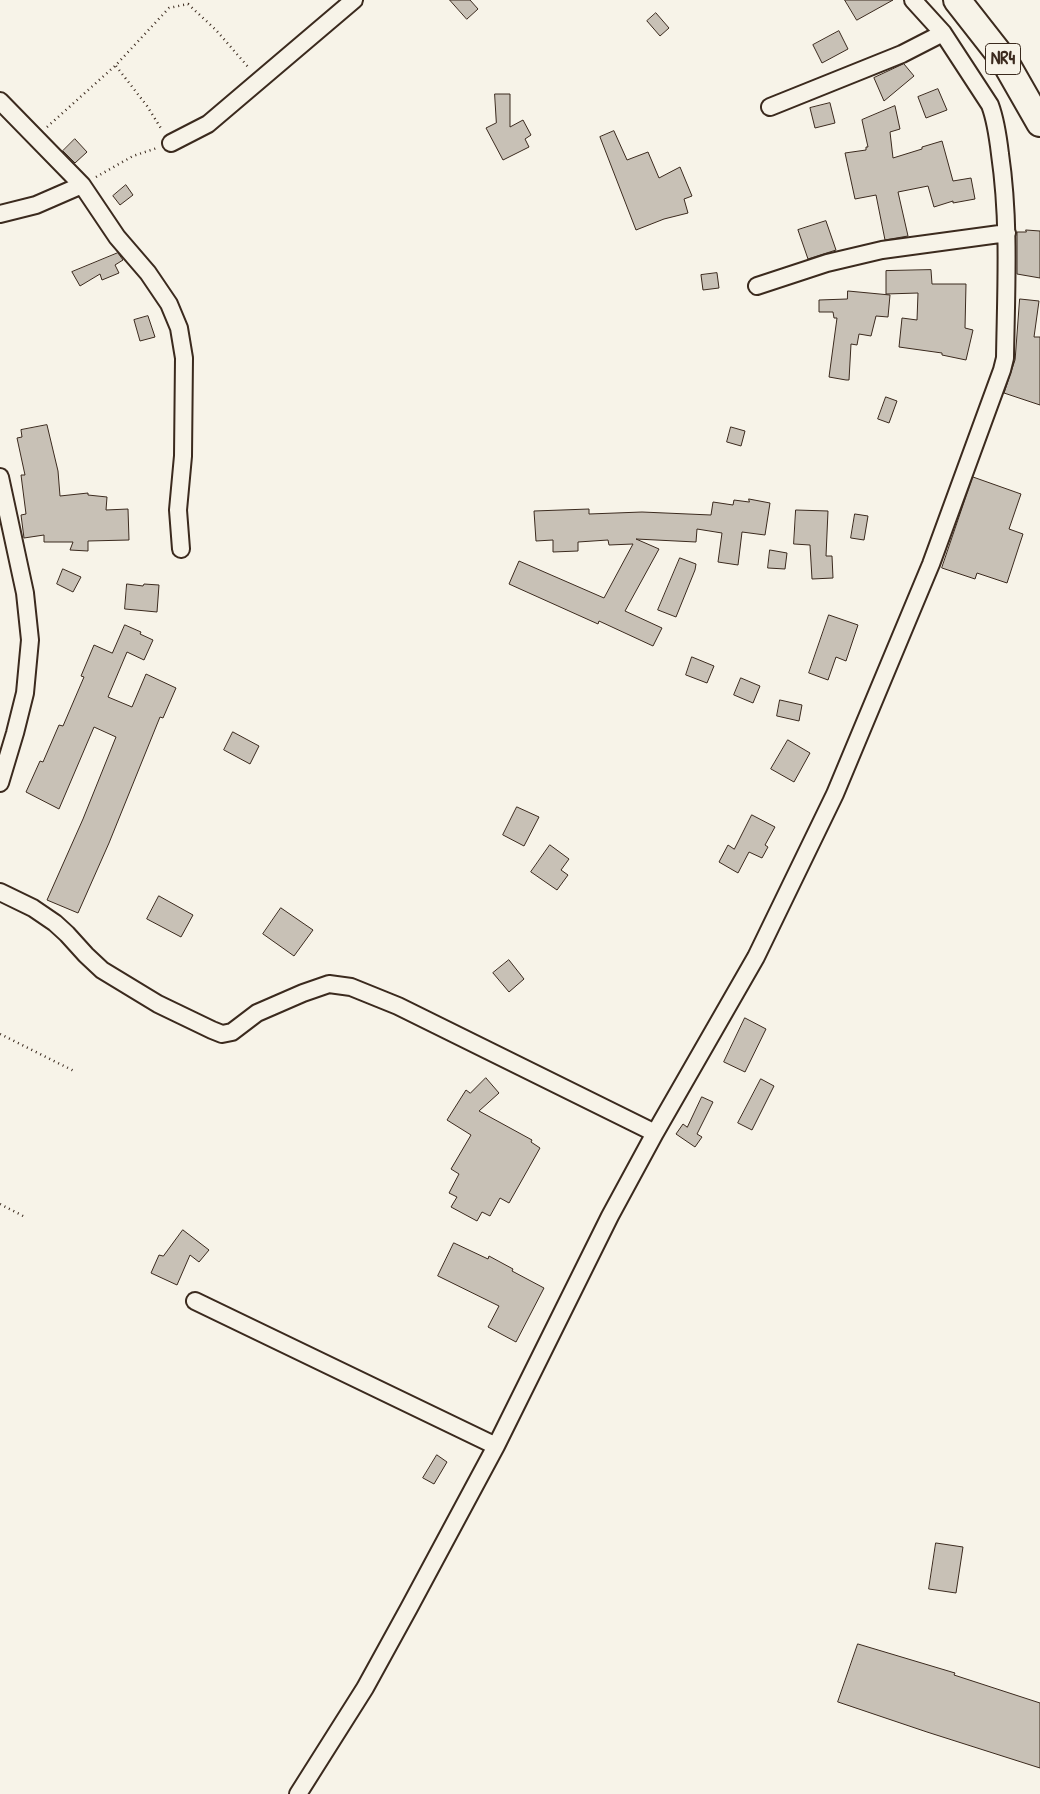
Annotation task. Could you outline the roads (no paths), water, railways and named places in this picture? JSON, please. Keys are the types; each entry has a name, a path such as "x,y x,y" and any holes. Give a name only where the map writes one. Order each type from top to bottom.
{"highway":[{"name":"NR4","path":"957,0 1004,60 1040,123"}],"street":[{"path":"171,143 208,124 354,0"},
{"path":"298,1794 365,1688 496,1446 610,1216 756,958 835,794 931,564 1002,370 1005,358 1008,233 1004,179 994,117 990,105 943,33 912,0"},
{"path":"770,107 902,54 943,33"},
{"path":"0,101 82,185 117,237 148,273 169,304 179,328 184,358 182,456 178,510 181,549"},
{"path":"0,214 36,204 82,185"},
{"path":"758,286 827,263 882,250 937,241 1008,233"},
{"path":"0,477 25,593 30,640 25,693 0,783"},
{"path":"0,892 33,908 55,923 102,970 158,1004 222,1034 232,1032 257,1013 303,993 329,984 351,987 398,1006 655,1134"},
{"path":"195,1301 496,1446"}]}
